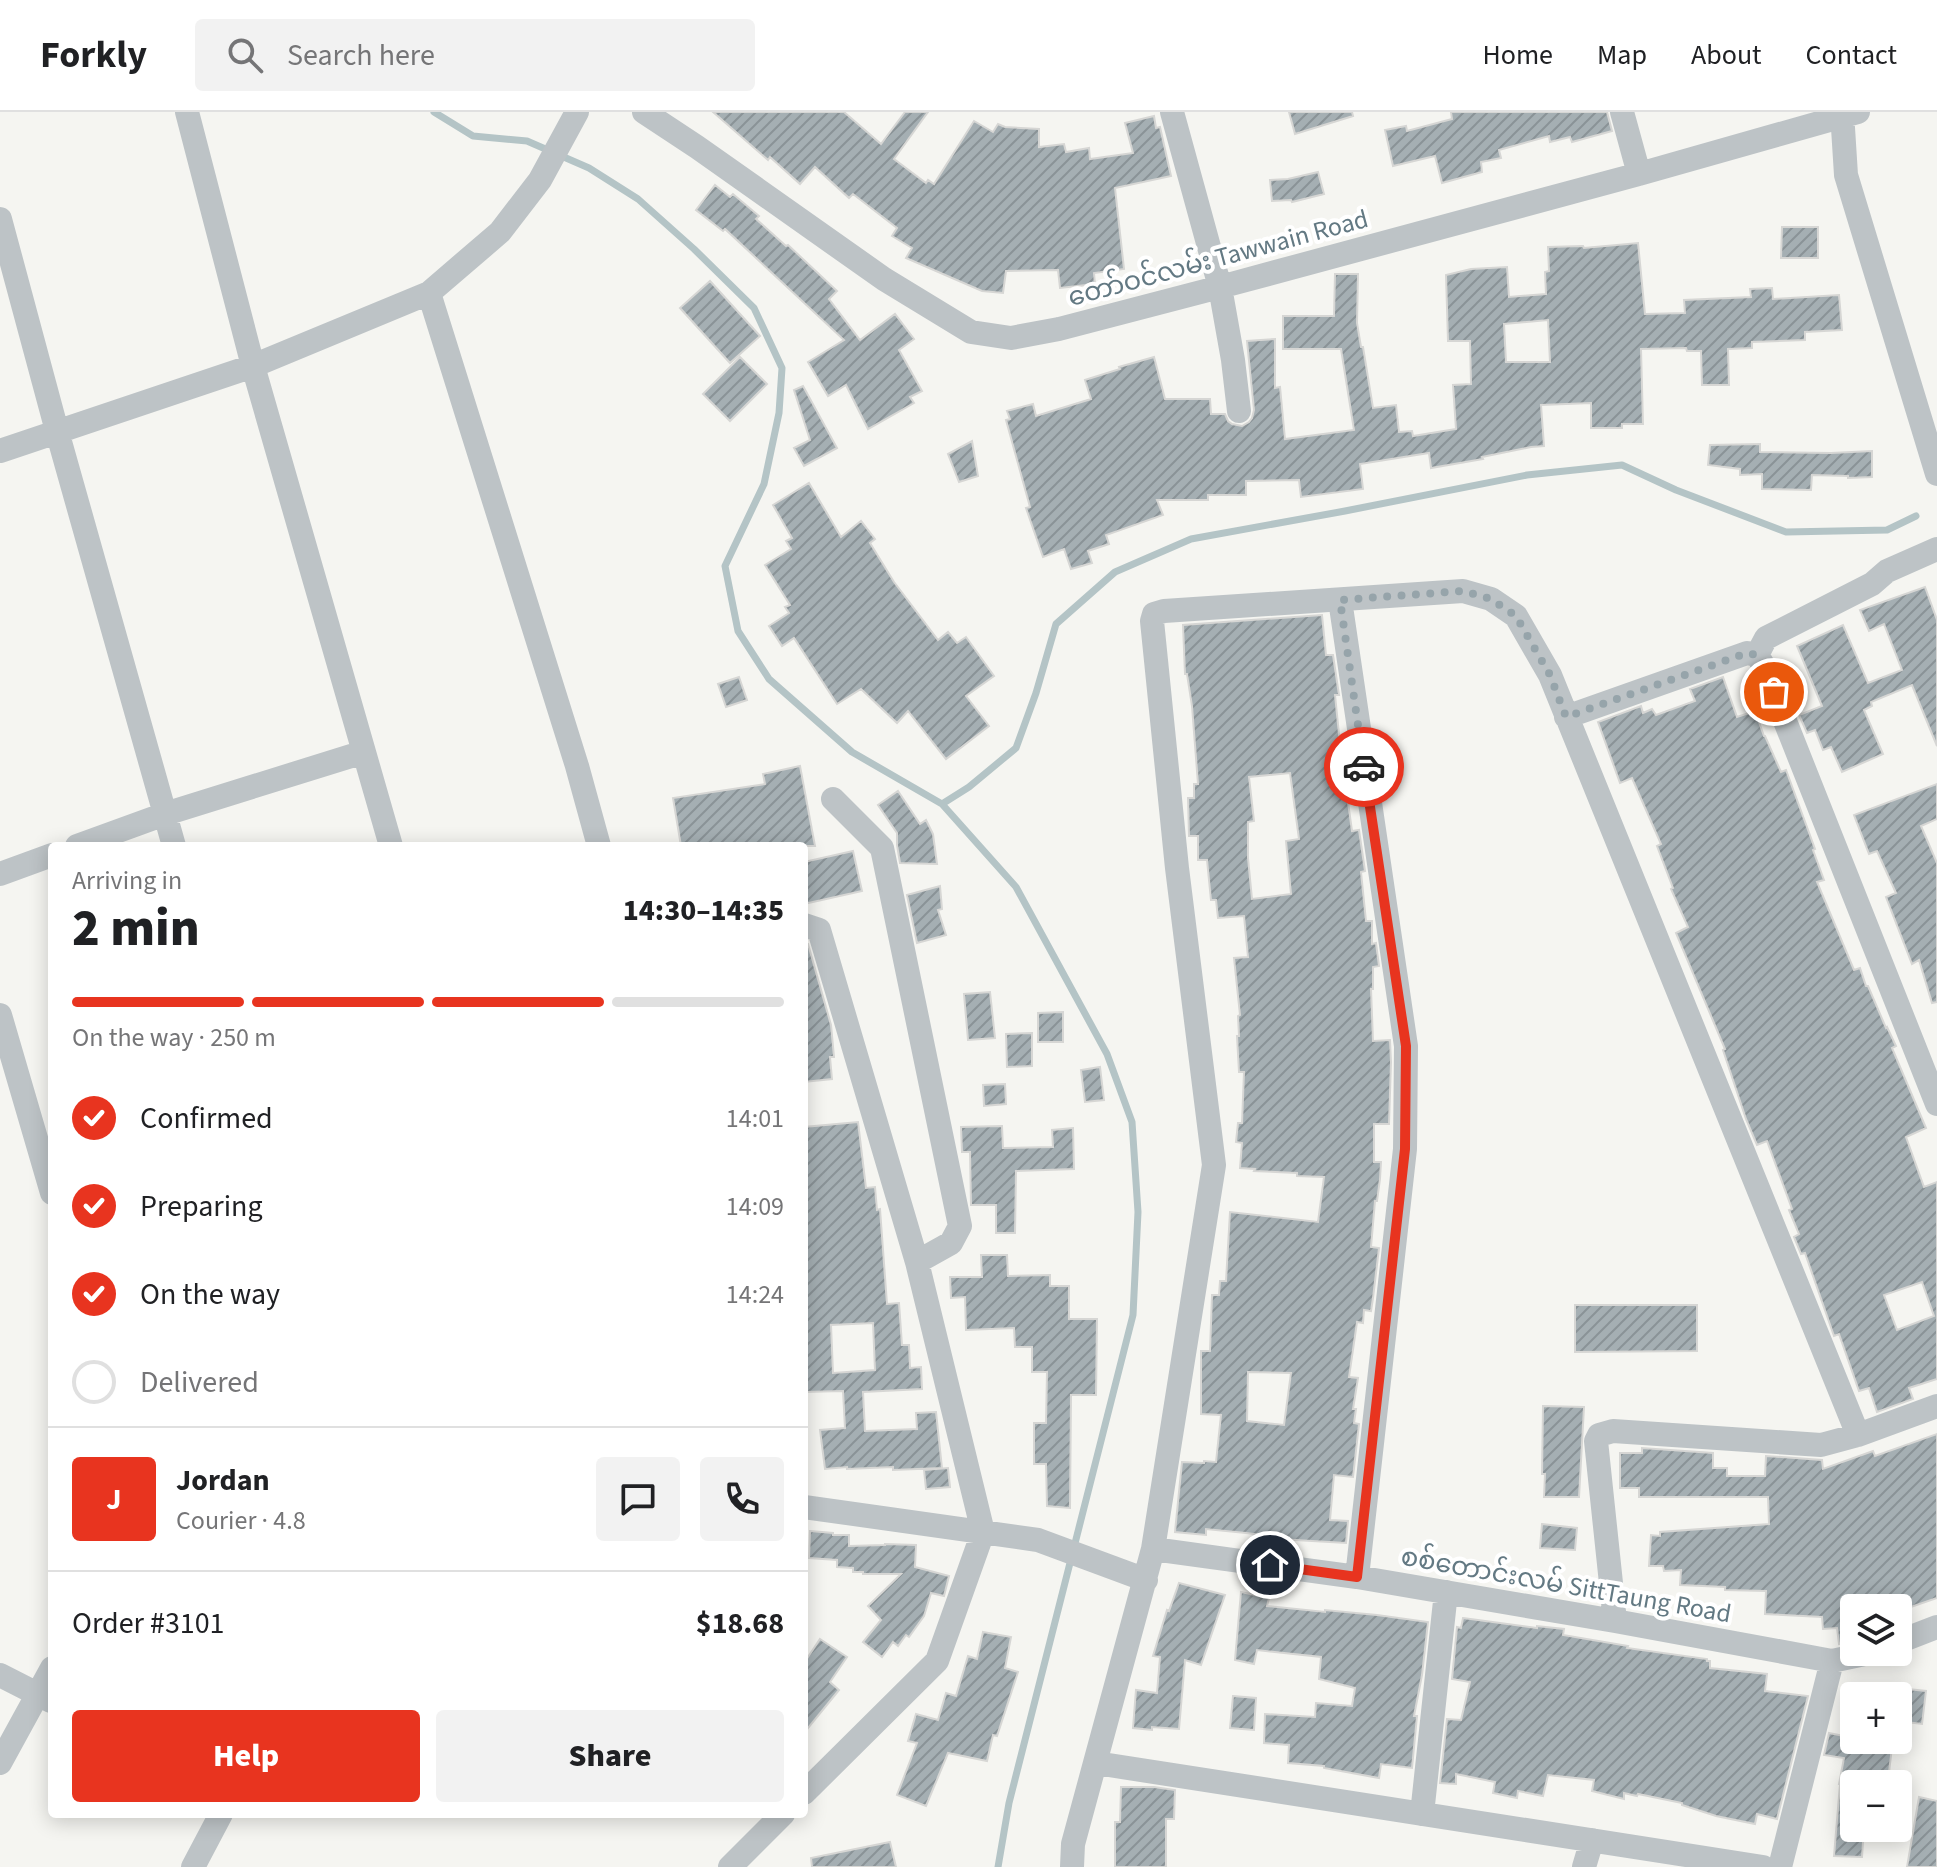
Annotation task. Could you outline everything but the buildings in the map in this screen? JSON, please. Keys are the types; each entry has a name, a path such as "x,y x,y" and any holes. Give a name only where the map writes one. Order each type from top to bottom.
{"street":[{"path":"187,112 253,366 390,842"},
{"name":"တော်ဝင်လမ်း Tawwain Road","path":"644,112 884,279 971,332 1011,338 1059,329 1220,287 1639,174 1848,113"},
{"path":"1172,112 1220,287 1239,411"},
{"path":"1622,112 1639,174"},
{"path":"1848,113 1846,175 1937,474"},
{"path":"0,451 253,366 429,293 500,232 540,180 572,120"},
{"path":"0,219 7,275 57,431 173,842"},
{"path":"429,293 598,842"},
{"path":"1757,655 1766,638 1872,584 1887,571 1937,549"},
{"path":"1072,1867 1073,1844 1153,1549 1214,1165 1177,868 1152,621 1154,614 1463,591 1491,599 1516,616 1550,675 1858,1435"},
{"path":"1340,600 1406,1046 1405,1149 1357,1577"},
{"path":"1566,717 1747,653 1757,655 1937,1104"},
{"path":"88,842 165,814 364,752"},
{"path":"833,799 882,848 960,1226 951,1243 917,1262"},
{"path":"0,874 48,856"},
{"path":"808,926 819,930 917,1262 983,1532 937,1661 808,1789"},
{"path":"0,1015 48,1179"},
{"path":"1615,1621 1596,1441 1599,1435 1613,1431 1821,1445 1937,1406"},
{"path":"808,1508 1038,1540 1146,1580"},
{"name":"စစ်တောင်းလမ် SittTaung Road","path":"1153,1549 1357,1577 1832,1661 1840,1659"},
{"path":"1422,1814 1446,1592"},
{"path":"1912,1637 1937,1627"},
{"path":"1780,1867 1832,1661"},
{"path":"0,1675 45,1698 0,1763"},
{"path":"1096,1763 1763,1867"},
{"path":"193,1867 219,1818"},
{"path":"730,1867 779,1818"},
{"path":"1584,1867 1592,1840"}],"waterway":[{"path":"434,112 473,136 527,141 589,168 638,199 754,308 782,368 779,413 764,484 725,566 738,631 769,679 852,752 942,804 1016,887 1107,1054 1132,1122 1138,1212 1133,1315 1009,1803 998,1867"},
{"path":"942,804 969,787 1016,748 1056,624 1115,572 1191,539 1527,475 1622,465 1676,490 1786,532 1887,530 1916,516"}],"way so far":[{"path":"1364,767 1340,600 1463,591 1491,599 1516,616 1550,675 1566,717 1747,653 1757,655 1774,692"}],"route":[{"path":"1270,1565 1357,1577 1405,1149 1406,1046 1364,767"}]}
